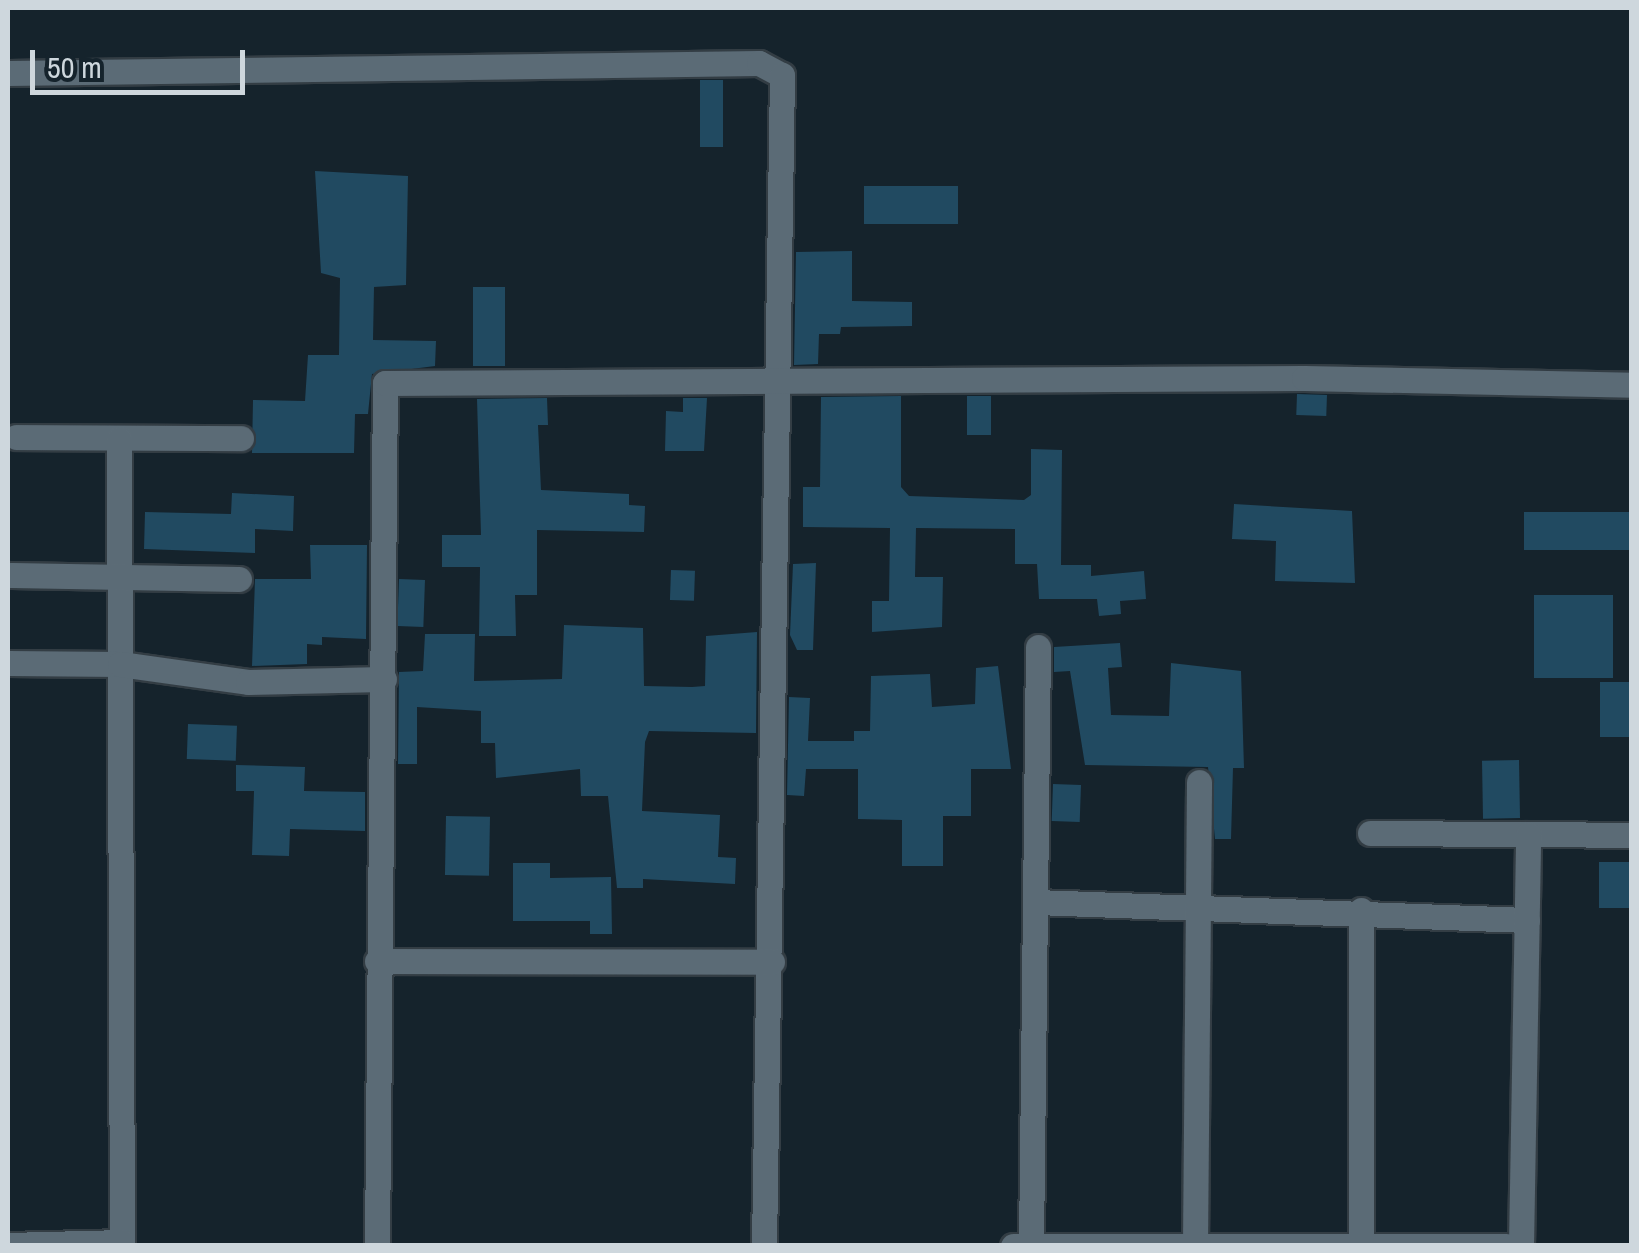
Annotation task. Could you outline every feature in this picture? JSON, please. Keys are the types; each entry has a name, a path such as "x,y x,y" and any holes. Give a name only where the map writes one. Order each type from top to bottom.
{"street":[{"path":"8,73 773,65 782,75 781,378 764,1246"},
{"path":"377,1246 385,383 781,378 1632,385"},
{"path":"16,438 241,438"},
{"path":"8,1245 122,1244 119,439"},
{"path":"10,575 238,579"},
{"path":"1032,1245 1038,647"},
{"path":"8,663 120,664 248,682 384,680"},
{"path":"1195,1244 1198,782"},
{"path":"1370,833 1632,835"},
{"path":"1521,1246 1528,834"},
{"path":"1036,902 1199,904 1527,920"},
{"path":"1361,910 1361,1245"},
{"path":"377,961 772,962"},
{"path":"1013,1246 1506,1246"}],"building":[{"path":"700,80 723,80 723,147 700,147"},
{"path":"315,171 408,176 406,285 374,287 373,340 436,341 435,366 372,374 368,414 355,414 354,453 252,453 253,400 305,401 308,355 339,355 340,278 321,273"},
{"path":"864,186 958,186 958,224 864,224"},
{"path":"852,251 852,301 912,302 912,326 841,327 840,334 819,334 818,364 794,365 796,252"},
{"path":"473,287 505,287 505,366 473,366"},
{"path":"1297,394 1327,395 1326,416 1296,415"},
{"path":"901,396 901,487 909,496 1024,500 1031,495 1031,449 1062,450 1061,565 1091,565 1091,576 1144,571 1146,599 1120,601 1121,614 1099,616 1097,599 1039,599 1037,564 1015,564 1015,529 916,528 915,577 943,577 942,627 872,632 872,601 889,601 890,528 803,527 803,487 820,487 821,397"},
{"path":"967,396 991,396 991,435 967,435"},
{"path":"547,398 548,425 538,425 541,490 629,494 629,505 645,506 644,532 537,530 537,595 515,595 516,636 479,636 480,567 442,567 442,535 481,535 477,399"},
{"path":"683,398 707,398 704,451 665,451 666,411 683,412"},
{"path":"232,493 294,496 293,531 255,529 255,553 144,549 145,512 231,514"},
{"path":"1234,504 1352,511 1355,583 1275,581 1276,541 1232,539"},
{"path":"1524,512 1632,512 1632,550 1524,550"},
{"path":"310,545 367,545 366,639 322,637 322,645 307,644 307,664 252,666 255,579 311,579"},
{"path":"816,563 813,650 797,650 790,635 793,564"},
{"path":"671,570 695,571 694,601 670,600"},
{"path":"399,579 425,580 423,627 397,626"},
{"path":"1534,595 1613,595 1613,678 1534,678"},
{"path":"564,625 643,628 644,686 705,686 706,636 757,632 756,733 649,731 645,742 642,811 720,815 718,857 736,858 735,884 643,879 643,888 617,888 608,796 581,796 580,769 496,778 495,743 481,743 481,711 417,707 417,764 398,764 399,672 423,671 425,634 475,634 474,681 562,679"},
{"path":"1120,643 1122,667 1108,668 1111,715 1169,716 1171,663 1241,671 1244,768 1233,768 1231,839 1215,839 1208,767 1085,765 1070,671 1054,672 1054,647"},
{"path":"998,666 1011,769 971,769 971,816 943,816 943,866 902,866 902,820 858,819 858,769 806,769 804,796 787,795 789,697 810,698 808,741 854,741 854,731 870,731 871,676 930,674 932,707 975,704 976,668"},
{"path":"1600,682 1632,682 1632,737 1600,737"},
{"path":"188,724 237,726 236,761 187,759"},
{"path":"1519,760 1520,818 1483,819 1482,761"},
{"path":"236,765 305,767 304,791 365,792 365,831 290,829 289,856 252,855 254,791 236,791"},
{"path":"1053,784 1081,785 1080,822 1052,821"},
{"path":"446,816 490,817 489,876 445,875"},
{"path":"1599,862 1632,862 1632,908 1599,908"},
{"path":"513,863 550,863 550,878 611,877 612,934 590,934 590,921 513,921"}]}
